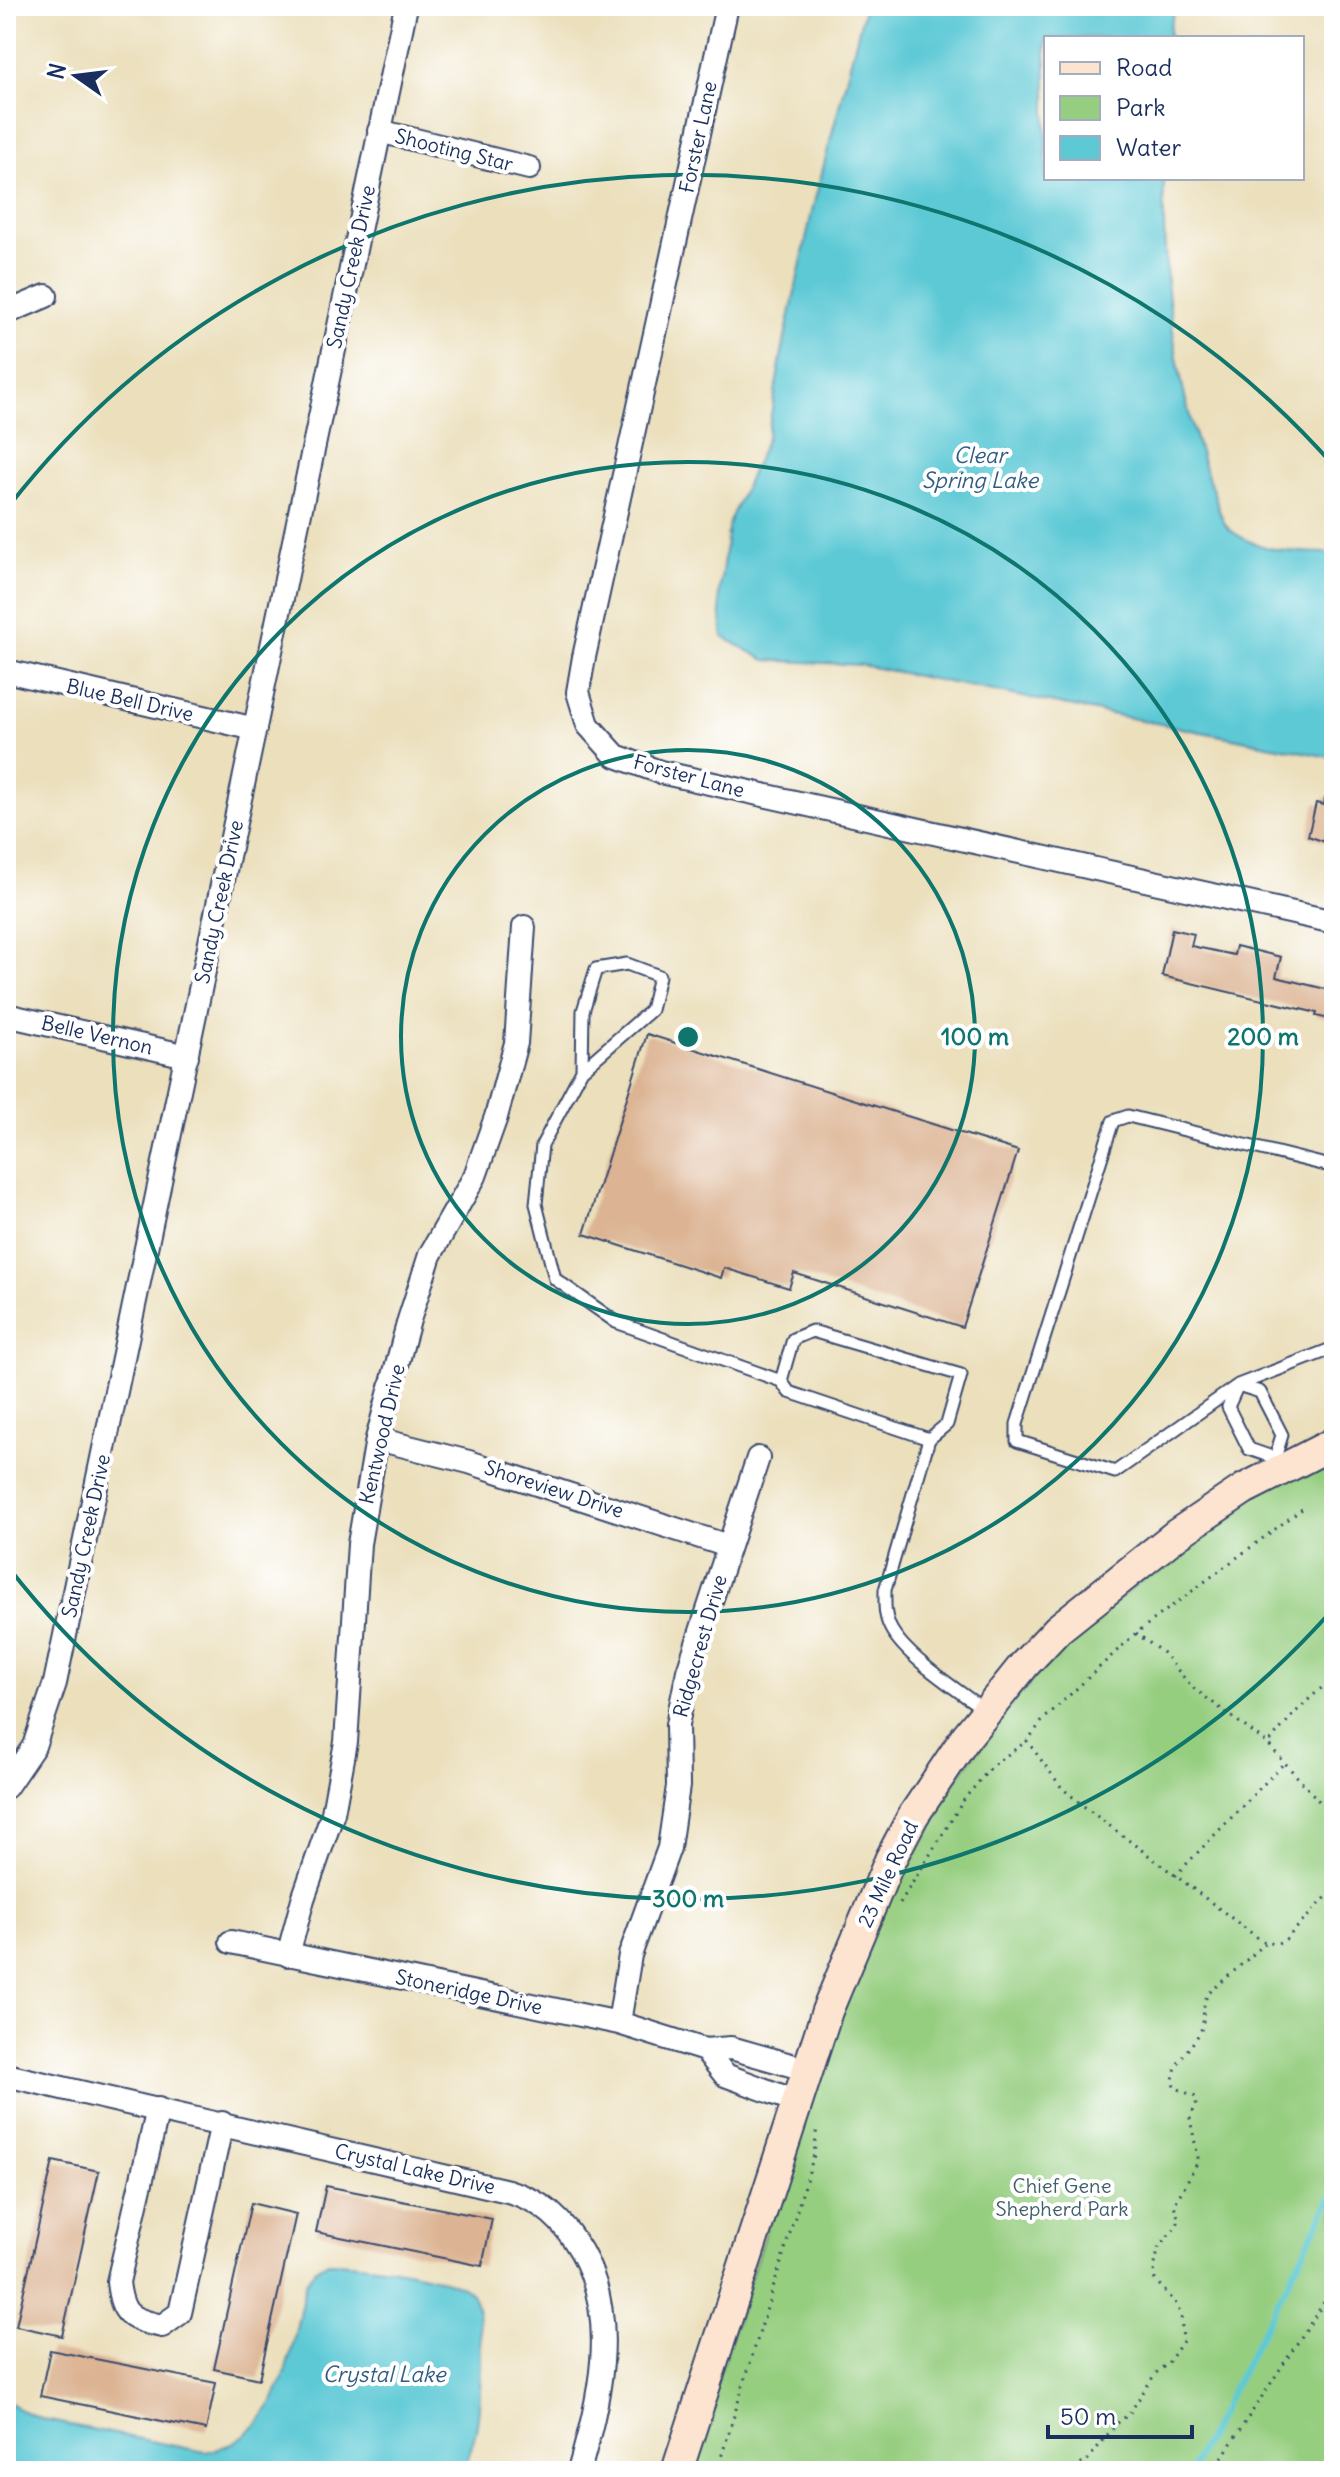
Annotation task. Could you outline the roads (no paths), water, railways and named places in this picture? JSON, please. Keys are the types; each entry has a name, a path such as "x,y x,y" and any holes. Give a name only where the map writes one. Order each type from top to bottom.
{"main road":[{"name":"23 Mile Road","path":"677,2471 808,2108 808,2070 827,2011 890,1860 928,1794 987,1711 1058,1629 1144,1558 1279,1464 1334,1443"}],"street":[{"name":"Sandy Creek Drive","path":"6,1787 34,1746 55,1683 406,6"},
{"name":"Forster Lane","path":"727,6 584,657 578,692 588,725 616,756 660,772 1334,922"},
{"name":"Shooting Star","path":"379,131 529,168"},
{"path":"6,313 46,296"},
{"name":"Blue Bell Drive","path":"6,671 255,729"},
{"name":"Kentwood Drive","path":"288,1955 303,1899 333,1813 346,1742 359,1544 377,1439 430,1255 475,1176 496,1117 516,1043 524,927"},
{"name":"Belle Vernon","path":"6,1015 187,1056"},
{"name":"Shoreview Drive","path":"377,1439 469,1462 728,1546"},
{"name":"Ridgecrest Drive","path":"619,2023 630,1955 669,1848 678,1786 677,1725 688,1671 758,1458"},
{"name":"Stoneridge Drive","path":"231,1942 619,2023 705,2050 731,2048 808,2070"},
{"name":"Stoneridge Drive","path":"705,2050 725,2075 808,2108"},
{"name":"Crystal Lake Drive","path":"6,2075 524,2195 559,2217 585,2258 598,2293 603,2328 597,2403 579,2471"},
{"path":"158,2109 118,2282 121,2305 137,2321 162,2326 180,2313 222,2123"}],"lane":[{"path":"582,1070 583,1011 596,969 627,964 659,976 651,1010 582,1070 542,1145 536,1204 555,1279 616,1322 781,1381 789,1392 801,1398 929,1439"},
{"path":"1334,1167 1128,1116 1113,1121 1017,1424 1017,1441 1115,1472 1238,1385 1334,1348"},
{"path":"781,1381 793,1339 812,1331 961,1375 947,1424 929,1439 885,1590 884,1612 901,1644 987,1711"},
{"path":"1238,1385 1260,1392 1271,1411 1282,1435 1279,1464 1249,1449 1239,1431 1228,1407 1238,1385"}],"water":[{"name":"Clear Spring Lake","path":"865,6 1176,6 1169,36 1044,36 1044,180 1164,180 1165,258 1174,340 1191,419 1222,518 1229,529 1253,543 1293,552 1334,553 1334,758 861,665 765,660 723,637 719,594 729,522 767,438 813,207"},
{"name":"Crystal Lake","path":"328,2262 423,2275 470,2292 478,2316 481,2380 476,2430 464,2471 6,2471 6,2399 18,2409 45,2420 205,2452 232,2443 252,2429 268,2409 289,2361 306,2282 315,2270"}],"waterway":[{"path":"1190,2471 1334,2193"}],"park label":[{"name":"Chief Gene Shepherd Park","path":"1062,2198"}]}
